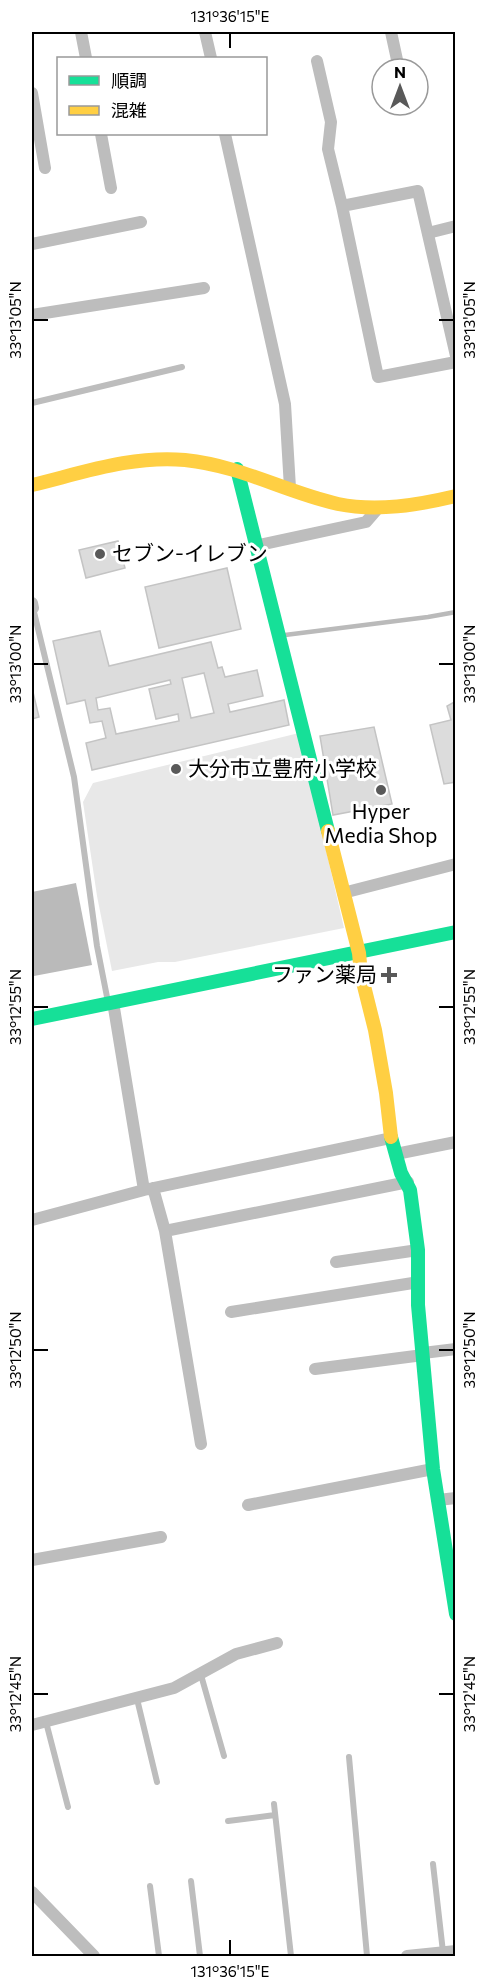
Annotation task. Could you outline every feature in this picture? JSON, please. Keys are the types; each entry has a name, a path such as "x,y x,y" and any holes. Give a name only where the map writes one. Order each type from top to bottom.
{"street":[{"path":"81,32 86,57"},
{"path":"205,32 211,57"},
{"path":"391,32 396,57"},
{"path":"317,61 331,122 328,149 378,377 456,362"},
{"path":"32,93 45,168"},
{"path":"101,135 111,188"},
{"path":"225,135 285,404 290,488"},
{"path":"342,206 418,191 456,356"},
{"path":"32,244 141,222"},
{"path":"428,233 456,226"},
{"path":"32,315 204,288"},
{"path":"32,486 138,460 163,459 185,460 237,470 326,501 349,505 379,507 407,505 456,496"},
{"path":"237,470 359,953 361,974 375,1030 392,1138 401,1173 408,1182 418,1250 420,1282 418,1305 433,1469 456,1614"},
{"path":"255,546 366,522 379,507"},
{"path":"344,893 456,864"},
{"path":"32,1019 456,932"},
{"path":"110,1003 148,1189 165,1231 201,1444"},
{"path":"32,1220 148,1189 392,1138"},
{"path":"396,1154 456,1142"},
{"path":"165,1231 408,1182"},
{"path":"336,1262 418,1250"},
{"path":"231,1312 420,1282"},
{"path":"315,1369 456,1349"},
{"path":"248,1505 433,1469"},
{"path":"438,1500 456,1498"},
{"path":"32,1560 161,1537"},
{"path":"32,1725 174,1688 236,1654 277,1643"},
{"path":"32,1892 94,1956"},
{"path":"407,1956 449,1952"}],"lane":[{"path":"32,403 182,367"},
{"path":"32,606 74,777 97,946 110,1003"},
{"path":"201,1675 224,1756"},
{"path":"137,1699 157,1782"},
{"path":"46,1721 68,1807"},
{"path":"349,1756 367,1956"},
{"path":"274,1804 291,1956"},
{"path":"228,1821 275,1815"},
{"path":"433,1864 449,1952"},
{"path":"191,1881 200,1956"},
{"path":"150,1886 159,1956"}],"shaded area":[{"path":"299,733 344,928 175,962 158,962 112,971 97,896 83,802 93,783"},
{"path":"76,883 92,965 34,976 32,892"}],"building":[{"path":"118,541 125,568 86,578 79,550"},
{"path":"227,568 241,629 159,648 145,587"},
{"path":"100,631 109,666 211,642 218,668 222,667 225,677 257,670 263,696 228,704 230,712 284,700 289,725 92,770 86,743 106,738 102,721 90,723 85,700 67,704 53,641","holes":["204,673 214,713 191,718 182,678","170,680 171,684 149,689 156,719 178,714 179,721 116,734 110,708 98,710 96,698"]},
{"path":"32,688 39,717 32,719"},
{"path":"456,701 456,782 444,784 430,725 451,720 447,706"},
{"path":"374,727 392,804 333,815 320,736"}],"waterway":[{"path":"285,635 456,612"}],"traffic: fast":[{"path":"237,469 328,831"},
{"path":"32,1019 456,932"},
{"path":"391,1137 401,1173 410,1190 418,1250 418,1305 433,1469 456,1614"}],"traffic: slow":[{"path":"32,485 108,466 166,459 206,463 226,468 319,499 353,506 397,506 456,496"},
{"path":"328,831 359,953 361,974 375,1030 391,1137"}],"place":[{"name":"セブン-イレブン","path":"100,554"},
{"name":"大分市立豊府小学校","path":"176,769"},
{"name":"Hyper Media Shop","path":"381,790"},
{"name":"ファン薬局","path":"389,975"}]}
